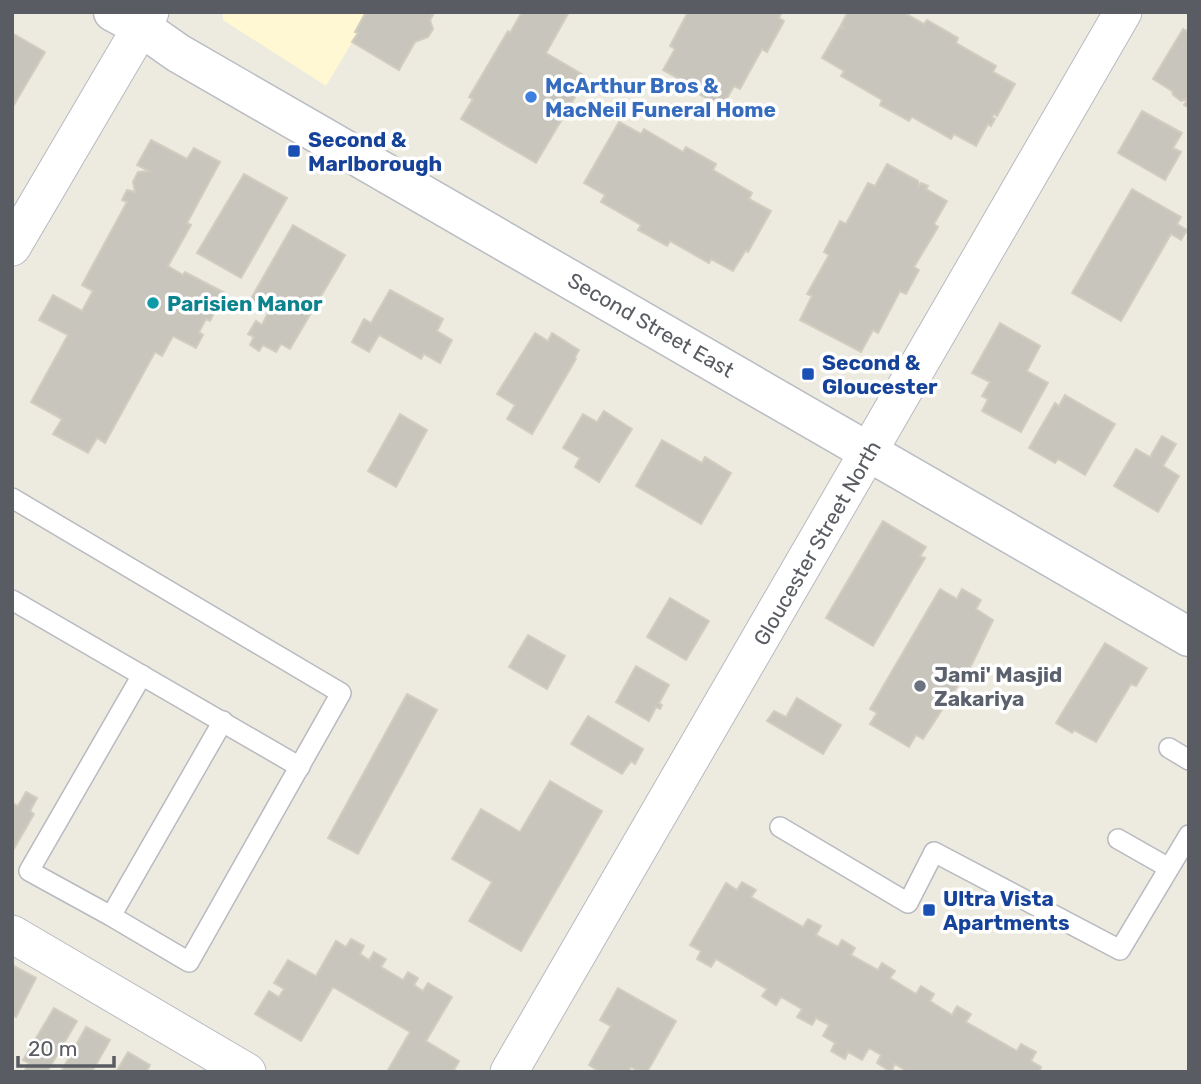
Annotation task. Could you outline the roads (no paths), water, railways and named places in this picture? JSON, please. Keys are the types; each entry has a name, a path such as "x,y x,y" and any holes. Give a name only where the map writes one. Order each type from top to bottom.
{"main road":[{"name":"Second Street East","path":"135,17 178,53 1189,637"}],"street":[{"name":"Gloucester Street North","path":"509,1072 1123,12"},
{"path":"12,247 135,17"},
{"path":"12,934 247,1072"}],"lane":[{"path":"12,498 341,693 189,962 29,871 142,675"},
{"path":"12,600 300,767"},
{"path":"111,916 223,721"},
{"path":"1169,748 1189,760"},
{"path":"780,827 908,903 934,852 1120,950 1189,835"},
{"path":"1118,839 1169,869"}],"place":[{"name":"McArthur Bros & MacNeil Funeral Home","path":"531,97"},
{"name":"Second & Marlborough","path":"294,151"},
{"name":"Parisien Manor","path":"153,303"},
{"name":"Second & Gloucester","path":"808,374"},
{"name":"Jami' Masjid Zakariya","path":"920,686"},
{"name":"Ultra Vista Apartments","path":"929,910"}]}
